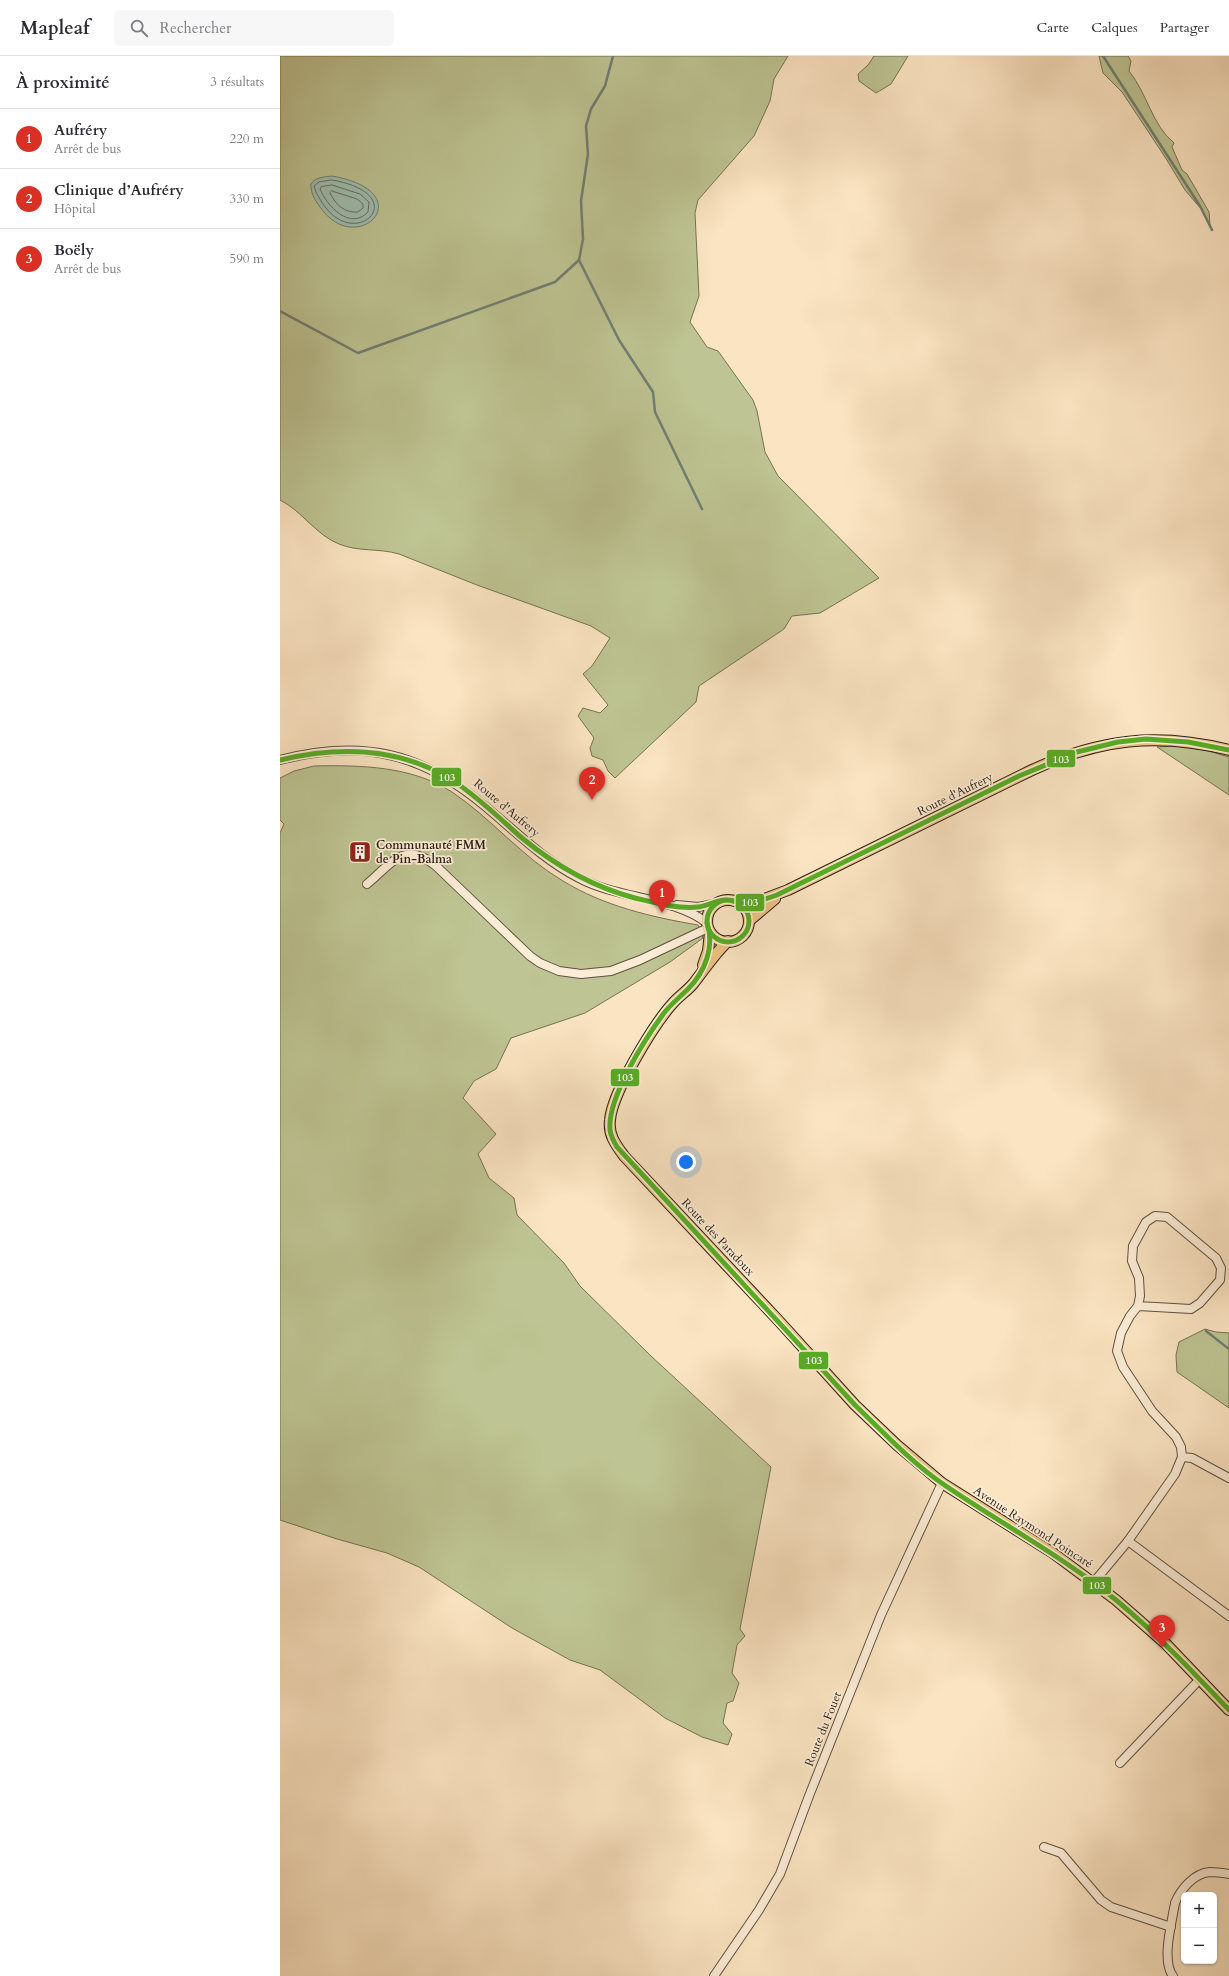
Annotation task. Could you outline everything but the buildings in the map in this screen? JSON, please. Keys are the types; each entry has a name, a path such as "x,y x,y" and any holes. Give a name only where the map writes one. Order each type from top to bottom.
{"main road":[{"name":"Route d'Aufrery","path":"739,903 759,901 788,890 1046,764 1087,748 1118,742 1139,740 1181,740 1229,750"},
{"name":"Route d'Aufrery","path":"749,921 760,910 788,890"},
{"path":"727,900 739,903 748,914 749,921 745,933 728,942 697,978 708,951 710,910 714,904 727,900"},
{"path":"708,928 721,940 728,942"},
{"name":"Route des Paradoux","path":"697,978 666,1011 654,1027 632,1067 612,1110 610,1129 612,1137 624,1156 856,1405 897,1445 942,1483"},
{"name":"Avenue Raymond Poincaré","path":"942,1483 1053,1553 1094,1582 1138,1618 1229,1710"}],"street":[{"name":"Route d'Aufrery","path":"280,760 311,753 353,749 376,752 417,763 460,786 541,855 561,868 597,887 617,894 664,904 696,915 708,928"},
{"path":"367,884 400,856 412,853 419,855 436,866 530,956 550,968 565,973 581,974 611,971 640,960 708,928"},
{"name":"Route d'Aufrery","path":"664,904 698,907 714,904"},
{"path":"1094,1582 1128,1541 1175,1474 1182,1457 1176,1437 1152,1411 1119,1358 1118,1343 1121,1333 1130,1316 1138,1306 1140,1286 1139,1278 1132,1261 1133,1246 1146,1222 1155,1216 1167,1217 1216,1258 1221,1268 1220,1280 1200,1303 1191,1309 1138,1306"},
{"path":"1182,1457 1192,1458 1229,1478"},
{"name":"Route du Fouet","path":"714,1976 759,1910 780,1874 809,1796 881,1615 942,1483"},
{"path":"1128,1541 1229,1616"},
{"path":"1120,1763 1200,1679"},
{"path":"1044,1848 1061,1853 1101,1900 1111,1907 1171,1927"},
{"path":"1173,1976 1170,1972 1167,1958 1171,1927 1178,1895 1196,1876 1210,1872 1229,1874"}],"green space":[{"path":"280,56 788,56 774,79 770,101 754,136 698,200 695,213 699,296 690,322 707,347 718,351 753,400 757,411 765,452 778,476 879,578 820,613 792,616 784,629 699,686 696,702 615,778 608,771 603,760 592,756 590,748 594,738 578,716 583,708 600,713 608,705 583,674 592,666 610,638 591,626 477,585 399,554 354,548 339,544 323,535 295,510 280,500"},
{"path":"874,56 908,56 891,84 876,93 859,81 858,74 868,65"},
{"path":"1099,56 1128,56 1131,61 1129,71 1141,89 1160,127 1166,136 1174,143 1172,147 1182,170 1187,174 1209,212 1210,225 1202,210 1185,190 1122,92 1103,73"},
{"path":"1176,746 1205,750 1229,757 1229,795 1157,747"},
{"path":"314,766 349,766 385,769 403,772 436,783 466,802 534,861 579,890 611,904 645,914 698,925 703,938 670,962 585,1013 511,1038 496,1069 474,1081 463,1098 496,1134 478,1154 489,1178 514,1198 517,1215 564,1263 580,1286 651,1356 771,1467 740,1629 745,1636 737,1645 732,1673 739,1683 733,1701 727,1703 723,1723 732,1734 728,1745 702,1737 665,1718 600,1670 570,1660 512,1628 419,1567 387,1553 337,1539 280,1520 280,833 284,824 280,820 280,778 294,771"},
{"path":"1205,1329 1229,1333 1229,1408 1177,1372 1176,1355 1179,1342"}],"water":[{"path":"332,176 359,184 374,195 378,206 375,217 366,224 353,227 338,223 323,211 316,202 311,184 323,177"}],"waterway":[{"path":"613,56 605,86 591,109 586,126 588,154 581,201 583,239 579,260 619,340 653,392 655,412 702,509"},
{"path":"1103,56 1200,206 1212,230"},
{"path":"280,311 358,353 555,282 579,260"},
{"path":"1206,1331 1229,1349"}],"transit line":[{"name":"103","path":"280,760 302,755 346,751 390,755 411,761 432,769 461,786 548,858 590,882 635,898 666,905 690,907 701,906 724,900 746,903 777,895 1019,776 1077,752 1118,742 1146,739 1188,742 1229,750"},
{"name":"103","path":"728,900 743,906 749,921 743,936 728,942 713,936 707,921 713,906 728,900"},
{"name":"103","path":"707,923 710,941 704,967 694,982 667,1010 656,1024 629,1069 614,1102 610,1132 617,1147 855,1405 898,1446 943,1484 1053,1554 1116,1600 1188,1667 1229,1710"}],"place":[{"name":"Clinique d’Aufréry","path":"592,800"},
{"name":"Communauté FMM de Pin-Balma","path":"360,852"},
{"name":"Aufréry","path":"662,913"},
{"name":"Boëly","path":"1162,1648"}]}
